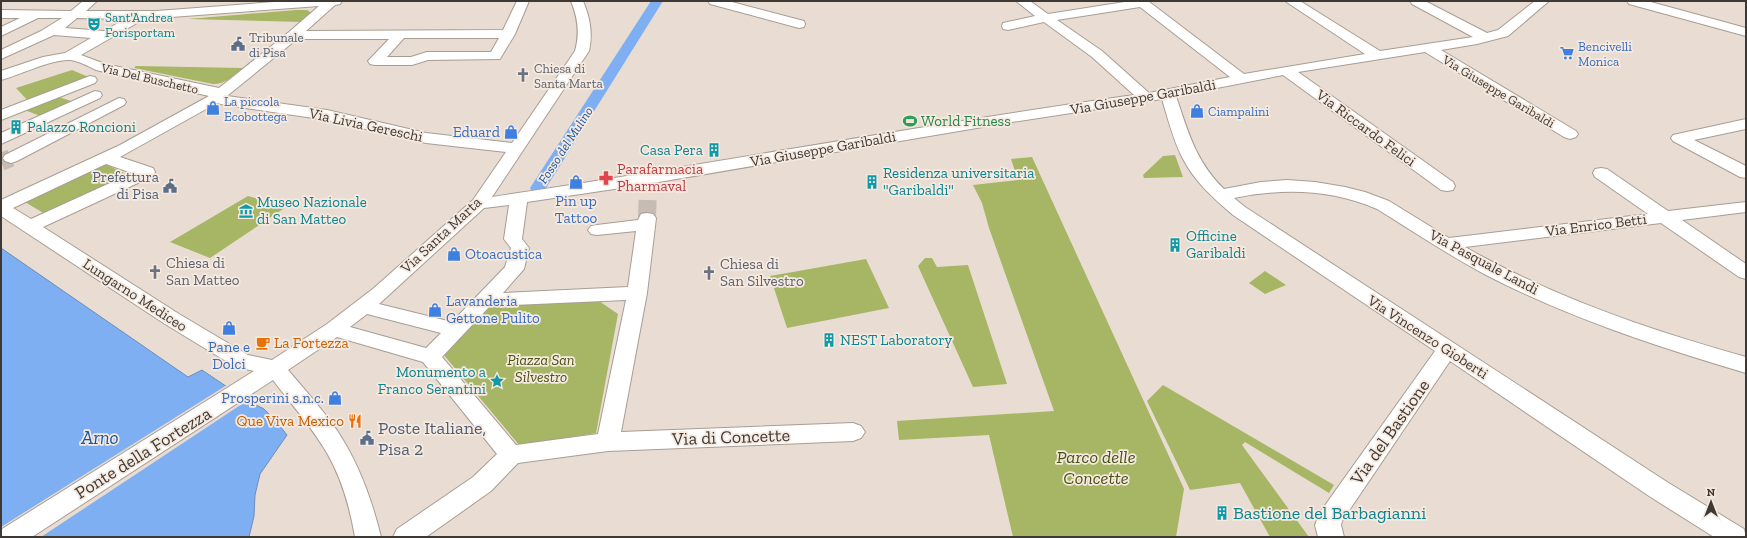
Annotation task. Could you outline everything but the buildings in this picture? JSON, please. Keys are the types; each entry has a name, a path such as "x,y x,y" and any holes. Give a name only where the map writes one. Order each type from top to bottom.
{"street":[{"path":"1,55 52,31 69,20 71,16 91,1"},
{"path":"76,57 136,15 150,1"},
{"path":"1,14 71,16 157,15 333,1"},
{"path":"1,207 106,158 217,97 294,35 333,1"},
{"path":"400,35 374,61 412,61 427,56 495,56 508,34 523,1"},
{"name":"Via Santa Marta","path":"275,368 334,329 363,306 479,204 582,51 586,32 584,20 577,1"},
{"path":"714,1 799,24"},
{"path":"1022,1 1097,54 1146,98"},
{"path":"1291,1 1378,56"},
{"path":"1416,1 1486,38"},
{"name":"Via Giuseppe Garibaldi","path":"479,204 648,183 1012,117 1146,98 1286,70 1486,38 1503,33 1543,1"},
{"path":"1633,1 1746,32"},
{"path":"1008,26 1045,18 1141,2 1242,79"},
{"path":"1,32 35,15"},
{"path":"1,76 48,60 76,57 157,15"},
{"path":"52,31 106,35"},
{"path":"294,35 508,34"},
{"name":"Via Giuseppe Garibaldi","path":"1428,48 1570,134"},
{"name":"Via Del Buschetto","path":"76,57 101,67 213,92 217,97"},
{"name":"Via Riccardo Felici","path":"1286,70 1447,186"},
{"path":"1,115 93,88 1,139"},
{"name":"Via Vincenzo Gioberti","path":"1168,94 1188,155 1204,178 1220,195 1263,229 1658,489 1736,537"},
{"name":"Via Livia Gereschi","path":"217,97 225,100 327,115 426,138 517,148"},
{"path":"11,158 119,102"},
{"path":"1746,124 1680,138 1746,173"},
{"path":"31,226 147,172 106,158"},
{"path":"1601,173 1666,216 1746,273"},
{"name":"Via Pasquale Landi","path":"1220,195 1285,185 1355,195 1371,200 1383,205 1489,268 1556,300 1627,327 1746,365"},
{"path":"430,356 514,269 520,248 513,239 519,199"},
{"name":"Lungarno Mediceo","path":"1,207 172,319 242,361 275,368"},
{"name":"Via Enrico Betti","path":"1447,244 1746,207"},
{"path":"406,537 482,484 510,455 608,442 637,293 647,222 597,230"},
{"path":"485,300 637,293"},
{"path":"363,306 456,330"},
{"path":"334,329 430,356 510,455"},
{"name":"Via del Bastione","path":"1331,537 1328,525 1330,518 1447,350"},
{"path":"275,368 314,416 336,449 355,488 363,512 368,537"},
{"name":"Ponte della Fortezza","path":"11,537 275,368"},
{"name":"Via di Concette","path":"608,442 853,432"}],"green space":[{"path":"307,10 313,14 303,22 188,19"},
{"path":"136,66 243,68 226,81 213,84 134,68"},
{"path":"72,70 91,78 29,102 16,88"},
{"path":"56,96 74,102 43,117 22,109"},
{"path":"1175,155 1183,177 1144,178 1143,175 1163,156"},
{"name":"Parco delle Concette","path":"1032,157 1184,489 1176,537 1013,537 989,435 899,440 897,421 1054,411 989,228 982,203 973,185 1018,180 1011,159"},
{"path":"105,164 124,173 120,179 45,214 25,202"},
{"path":"248,196 286,207 210,258 170,242"},
{"path":"925,258 932,258 937,267 968,265 1007,384 973,387 918,266"},
{"path":"866,259 889,308 787,328 770,276"},
{"path":"1265,271 1286,285 1265,294 1249,283"},
{"name":"Piazza San Silvestro","path":"599,301 618,314 596,433 520,446 443,354 487,306"},
{"path":"1163,385 1334,485 1329,493 1245,442 1242,445 1309,537 1270,537 1240,483 1190,490 1147,401"}],"water":[{"name":"Arno","path":"1,248 188,377 202,370 248,401 264,409 276,421 287,435 260,474 255,495 254,516 249,537 1,537"}],"pier":[{"path":"227,385 248,400 41,537 1,537 1,527"}],"waterway":[{"name":"Fosso del Mulino","path":"538,188 657,1"}],"tunnel":[{"path":"1,162 11,158"},
{"path":"647,218 648,187"}],"place":[{"name":"Sant'Andrea Forisportam","path":"94,24"},
{"name":"Tribunale di Pisa","path":"238,44"},
{"name":"Bencivelli Monica","path":"1567,53"},
{"name":"Chiesa di Santa Marta","path":"523,75"},
{"name":"La piccola Ecobottega","path":"213,108"},
{"name":"Ciampalini","path":"1197,111"},
{"name":"World Fitness","path":"910,121"},
{"name":"Palazzo Roncioni","path":"16,127"},
{"name":"Eduard","path":"511,132"},
{"name":"Casa Pera","path":"714,150"},
{"name":"Parafarmacia Pharmaval","path":"606,178"},
{"name":"Pin up Tattoo","path":"576,182"},
{"name":"Residenza universitaria \"Garibaldi\"","path":"872,182"},
{"name":"Prefettura di Pisa","path":"170,186"},
{"name":"Museo Nazionale di San Matteo","path":"246,211"},
{"name":"Officine Garibaldi","path":"1175,245"},
{"name":"Otoacustica","path":"454,254"},
{"name":"Chiesa di San Matteo","path":"155,272"},
{"name":"Chiesa di San Silvestro","path":"709,273"},
{"name":"Lavanderia Gettone Pulito","path":"435,310"},
{"name":"Pane e Dolci","path":"229,328"},
{"name":"NEST Laboratory","path":"829,340"},
{"name":"La Fortezza","path":"263,343"},
{"name":"Monumento a Franco Serantini","path":"497,381"},
{"name":"Prosperini s.n.c.","path":"335,398"},
{"name":"Que Viva Mexico","path":"355,421"},
{"name":"Poste Italiane, Pisa 2","path":"367,438"},
{"name":"Bastione del Barbagianni","path":"1222,513"}]}
